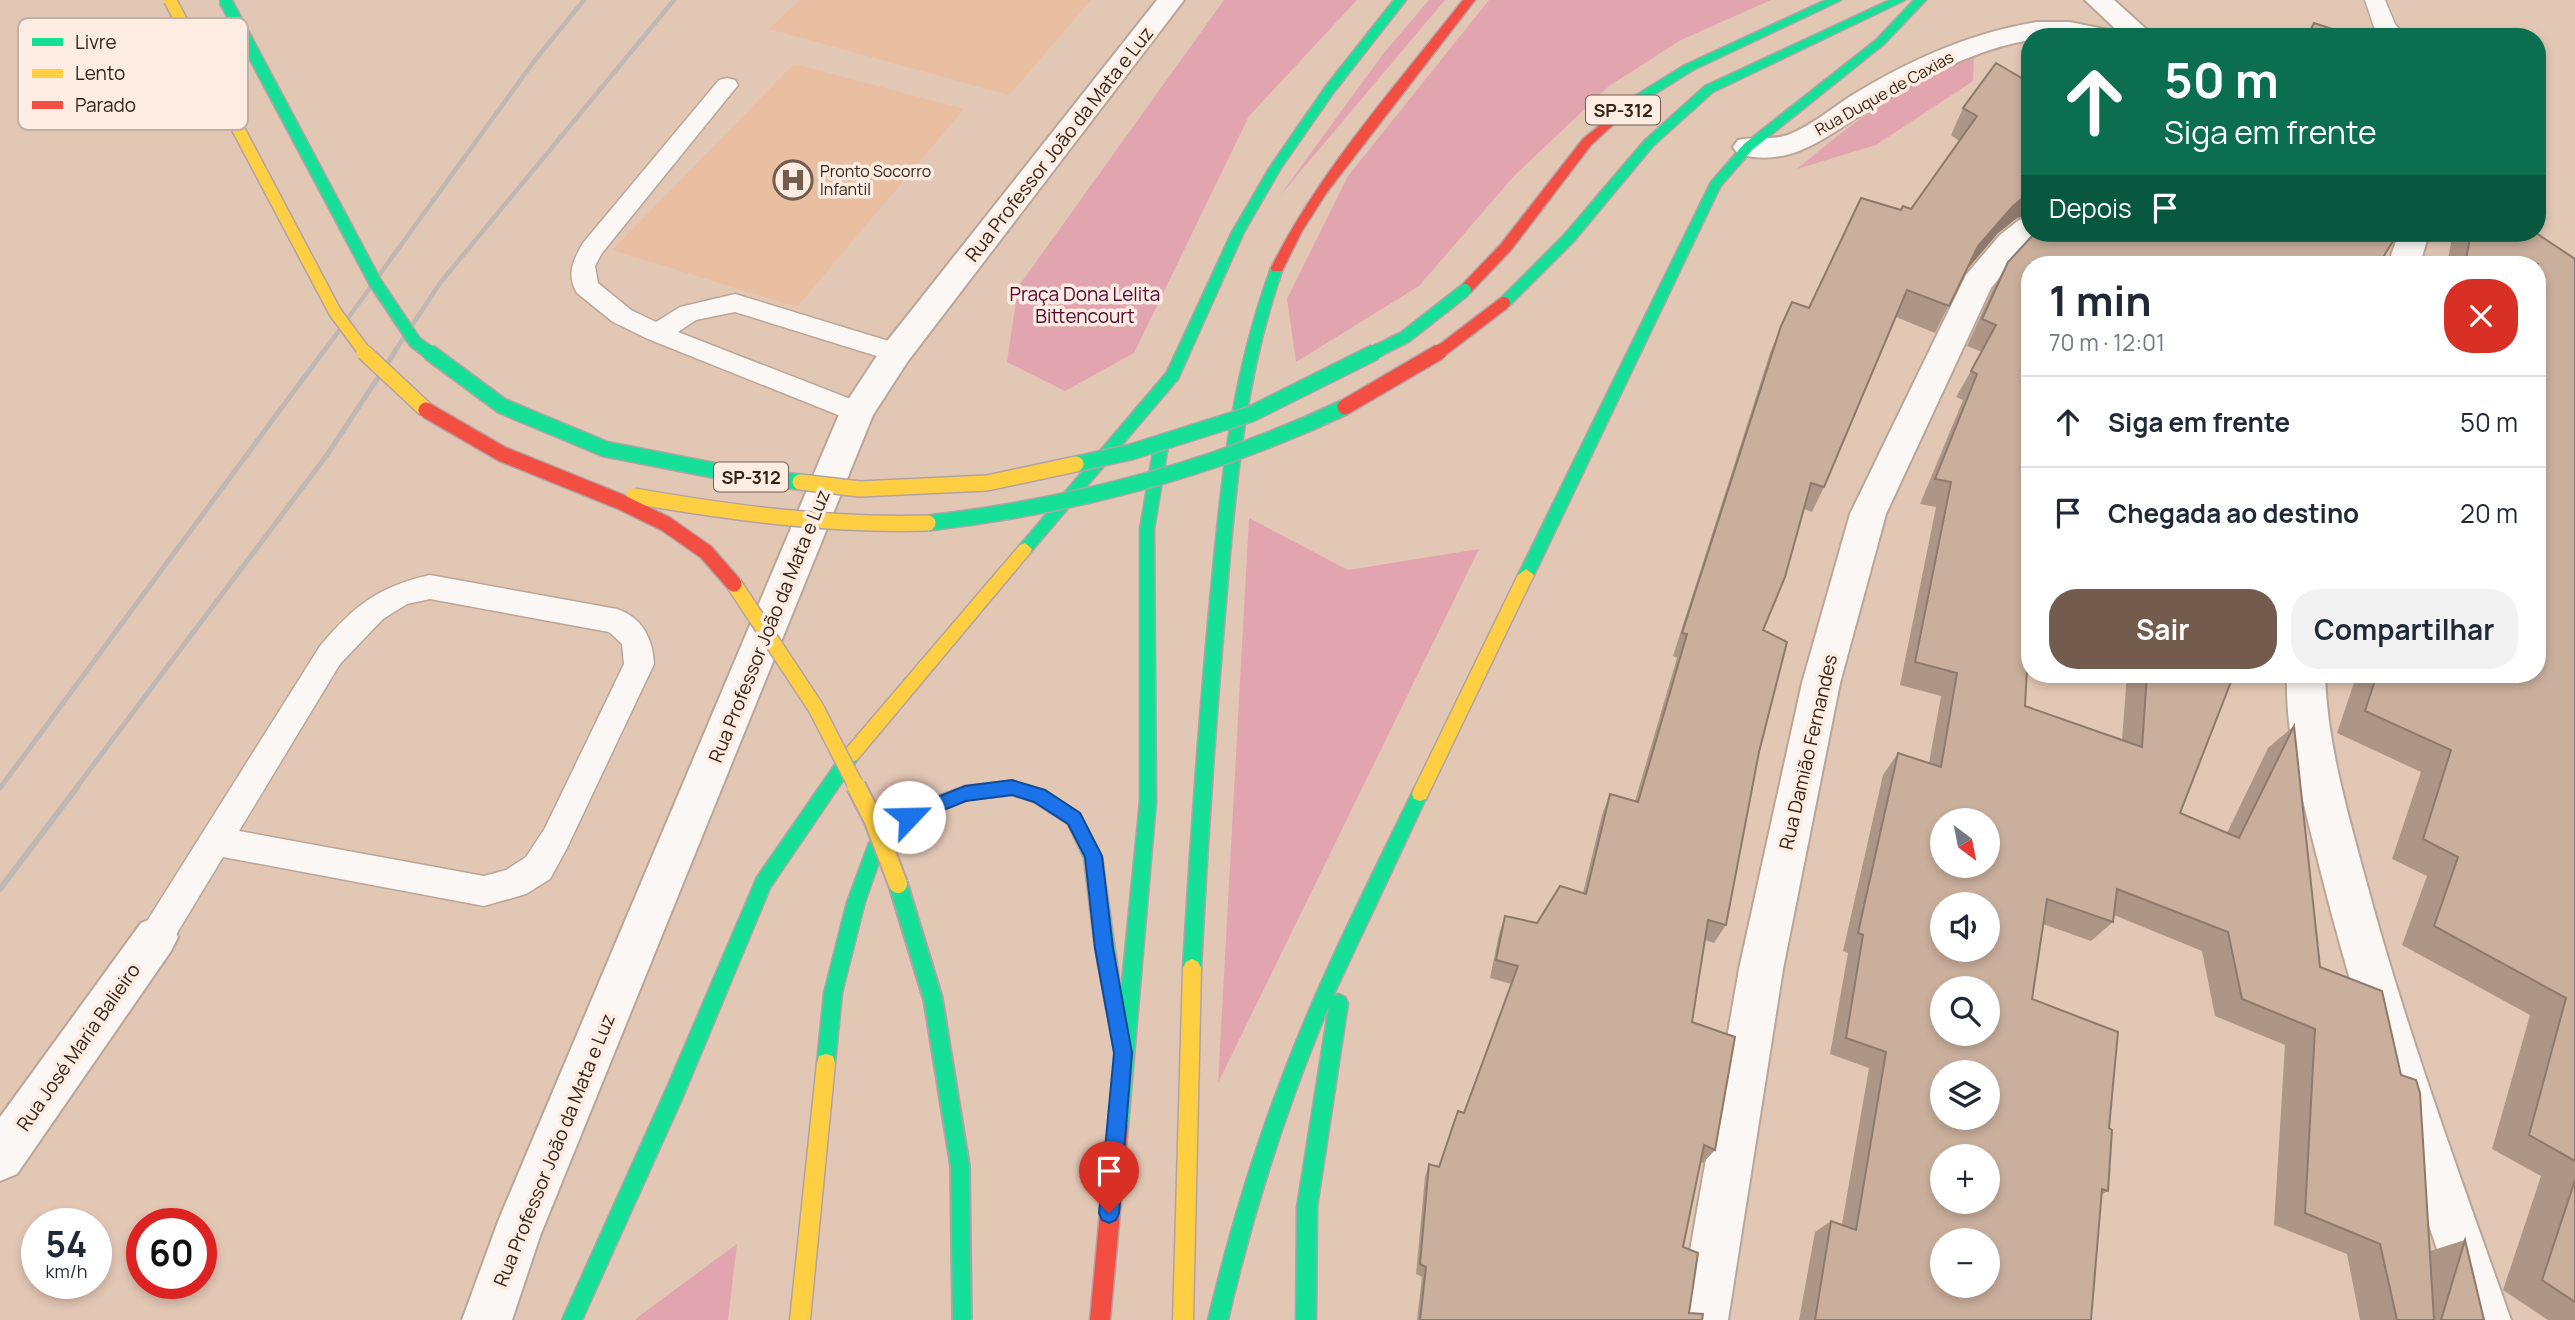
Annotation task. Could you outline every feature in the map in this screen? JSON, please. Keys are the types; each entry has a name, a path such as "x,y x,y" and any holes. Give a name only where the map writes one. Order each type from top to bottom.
{"main road":[{"path":"170,0 179,18"},
{"name":"SP-312","path":"225,0 235,18"},
{"path":"1168,401 1173,375 1238,232 1276,167 1330,89 1400,0"},
{"path":"1183,1320 1184,1203 1203,763 1227,497 1245,360 1281,258 1310,206 1469,0"},
{"name":"SP-312","path":"248,43 375,282 415,342 458,376 502,406 605,449 743,476 860,489 986,483 1131,452 1251,414 1405,337 1465,290 1506,247 1587,142 1638,97 1695,62 1835,0"},
{"path":"587,487 711,511 807,522 910,524 1035,507 1121,489 1259,446 1339,410 1420,365 1504,303 1569,237 1649,143 1709,89 1899,0"},
{"path":"1218,1320 1237,1239 1277,1114 1348,942 1716,185 1748,147 1880,42 1920,0"},
{"path":"239,130 335,313 370,360 421,407 478,443 530,467 587,487 658,521 706,552 743,594 816,708 874,821 905,904 933,999 960,1166 961,1320"},
{"path":"572,1320 675,1092 763,884 849,757 1173,375"},
{"path":"1100,1320 1148,801 1147,529 1164,426"},
{"path":"800,1320 833,993 856,902 875,849 894,825 925,808 965,793 1012,788 1039,796 1074,819 1093,856 1104,948 1123,1053"},
{"path":"1306,1320 1307,1206 1348,942"}],"street":[{"name":"Rua Professor João da Mata e Luz","path":"487,1320 516,1236 857,412 896,353 1171,0"},
{"path":"2098,0 2131,28"},
{"name":"Rua Duque de Caxias","path":"1748,147 1796,143 1940,59 1996,37 2021,34"},
{"name":"Rua Damião Fernandes","path":"1703,1320 1760,969 1821,683 1868,514 1977,283 2021,235"},
{"path":"2306,683 2305,694 2325,802 2359,939 2486,1320"},
{"name":"Rua José Maria Balieiro","path":"0,1157 156,937"}],"lane":[{"path":"2375,0 2386,28"},
{"path":"727,85 592,249 583,266 586,287 622,316 857,412"},
{"path":"657,332 689,313 735,303 896,353"},
{"path":"156,937 330,655 363,616 386,601 408,591 430,587 617,621 633,633 639,644 639,664 556,838 538,868 514,883 484,891 216,841"}],"shaded area":[{"path":"800,0 1091,0 1009,95 769,29"},
{"name":"Pronto Socorro Infantil","path":"794,64 964,109 797,307 612,250"}],"green space":[{"name":"Praça Dona Lelita Bittencourt","path":"1224,0 1357,0 1249,116 1134,353 1065,391 1007,362 1018,287"},
{"path":"1429,0 1445,0 1278,198 1383,54"},
{"path":"1489,0 1771,0 1681,40 1609,86 1514,176 1419,286 1296,362 1287,299 1348,176"},
{"path":"1974,57 1973,81 1876,145 1797,169 1838,135 1903,91"},
{"path":"1249,518 1348,570 1479,549 1218,1083"},
{"path":"737,1244 728,1320 636,1320 638,1317"}],"building":[{"path":"2314,23 2329,28 2312,28"},
{"path":"1996,63 2021,78 2021,199 1978,246 1949,306 1907,290 1824,487 1811,483 1785,577 1763,630 1787,642 1759,752 1726,925 1708,920 1692,1022 1735,1037 1715,1150 1704,1145 1683,1247 1698,1253 1689,1313 1703,1314 1702,1320 1420,1320 1426,1267 1420,1264 1429,1164 1439,1167 1458,1111 1464,1113 1518,966 1496,960 1505,916 1537,923 1560,886 1586,894 1610,794 1638,802 1687,634 1682,633 1781,326 1792,302 1809,308 1861,198 1901,210 1903,206 1911,209 1977,116 1963,108"},
{"path":"2546,240 2575,259 2575,1161 2529,1135 2566,998 2434,926 2458,857 2423,839 2451,750 2365,711 2374,683 2546,683 2546,256 2467,256 2469,242 2546,242"},
{"path":"2027,242 2392,242 2384,256 2021,256 2021,683 2026,683 2025,706 2142,747 2146,683 2231,683 2180,813 2239,838 2294,726 2320,967 2382,991 2401,1075 2416,1080 2420,1093 2434,1320 2397,1320 2380,1244 2305,1213 2315,1029 2242,999 2228,932 2117,889 2113,922 2047,899 2032,999 2118,1032 2109,1128 2112,1130 2108,1191 2102,1189 2091,1320 1815,1320 1831,1221 1856,1230 1886,1052 1846,1038 1863,935 1858,933 1898,753 1941,767 1957,673 1915,662 1951,482 1935,479 1977,374 1971,371 1996,325 1982,319 2008,262"},
{"path":"2575,1180 2575,1302 2542,1280"},
{"path":"2465,1240 2484,1320 2441,1320"}],"railway":[{"path":"322,354 535,60 584,0"},
{"path":"393,354 440,283 674,0"},
{"path":"0,788 323,352"},
{"path":"76,788 327,455 395,352"},
{"path":"0,889 78,786"}],"traffic: fast":[{"path":"225,0 235,18"},
{"path":"1025,549 1173,375 1238,232 1276,167 1330,89 1400,0"},
{"path":"1609,122 1634,102 1689,68 1746,39 1835,0"},
{"path":"1504,303 1569,238 1649,143 1709,89 1899,0"},
{"path":"1526,575 1715,185 1748,147 1880,42 1920,0"},
{"path":"248,43 375,282 415,342 502,406 605,449 743,476 800,482"},
{"path":"1192,968 1207,738 1229,474 1251,349 1277,268"},
{"path":"1076,464 1131,452 1251,414 1405,337 1465,290"},
{"path":"928,523 1033,509 1142,484 1248,450 1345,407"},
{"path":"1118,1126 1148,801 1147,529 1161,446"},
{"path":"572,1320 675,1092 763,883 851,755"},
{"path":"826,1063 833,993 856,902 875,849 894,825 925,808 965,793 1012,788 1039,796 1074,819 1093,857 1104,948 1115,1008"},
{"path":"1218,1320 1252,1191 1292,1074 1344,953 1420,794"},
{"path":"898,884 933,999 960,1166 962,1320"},
{"path":"1306,1320 1307,1207 1339,1003"}],"traffic: slow":[{"path":"170,0 180,18"},
{"path":"239,130 335,312 370,360 426,410"},
{"path":"800,482 860,489 987,483 1076,464"},
{"path":"634,496 743,514 817,522 928,523"},
{"path":"851,755 1025,549"},
{"path":"1420,794 1526,575"},
{"path":"734,584 816,708 874,821 898,884"},
{"path":"1183,1320 1192,968"},
{"path":"800,1320 826,1063"}],"traffic: jam":[{"path":"1277,268 1296,230 1323,189 1469,0"},
{"path":"1465,290 1506,247 1587,142 1609,122"},
{"path":"1345,407 1430,359 1504,303"},
{"path":"426,410 502,454 621,502 666,524 706,552 734,584"},
{"path":"1100,1320 1118,1126"}],"place":[{"name":"Pronto Socorro Infantil","path":"793,180"}],"route":[{"path":"909,817 965,793 1012,788 1039,796 1074,819 1093,856 1104,948 1123,1053 1109,1213"}]}
